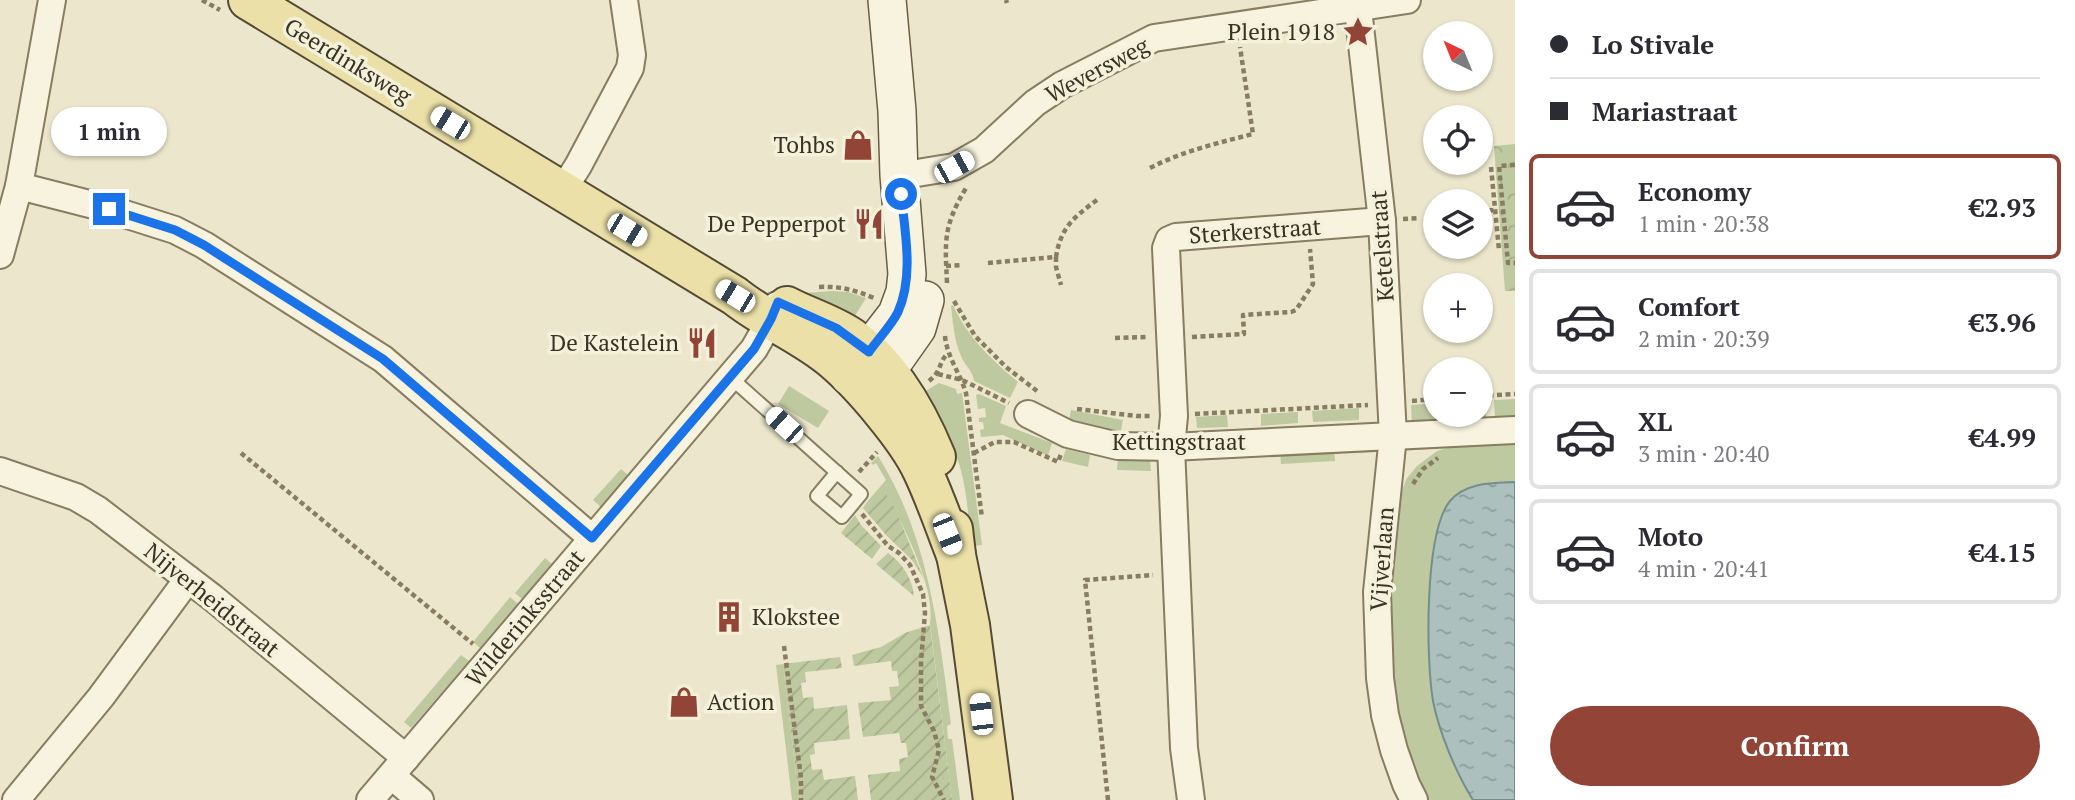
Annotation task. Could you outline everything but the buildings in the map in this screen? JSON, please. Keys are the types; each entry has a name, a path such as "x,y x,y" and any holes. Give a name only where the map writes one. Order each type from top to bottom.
{"main road":[{"name":"Geerdinksweg","path":"248,0 735,296 747,306 775,310 836,328 867,374 907,398 937,457 950,501 956,555 970,625 993,800"},
{"path":"867,374 897,314 906,283 897,111 887,0"},
{"path":"867,374 917,328 925,300 927,266 917,173 911,144 897,111"}],"street":[{"path":"0,255 19,186 52,0"},
{"path":"562,191 630,68 632,55 624,0"},
{"path":"1358,3 1407,0"},
{"name":"Weversweg","path":"917,173 954,167 984,150 1035,103 1062,85 1154,38 1358,3"},
{"name":"Ketelstraat","path":"1358,3 1382,221 1393,436"},
{"path":"19,186 109,209 175,230 204,245 383,359 592,538"},
{"name":"Sterkerstraat","path":"1191,800 1184,748 1171,447 1174,416 1166,248 1169,240 1176,237 1382,221"},
{"name":"Wilderinksstraat","path":"370,800 754,349 775,310"},
{"name":"Kettingstraat","path":"1035,404 1068,434 1118,446 1171,447 1393,436"},
{"path":"1393,436 1515,430"},
{"name":"Vijverlaan","path":"1393,436 1377,592 1379,659 1385,715 1394,750 1414,800"},
{"name":"Nijverheidstraat","path":"0,471 76,497 98,510 188,579 399,767 420,800"},
{"path":"16,800 101,697 188,579"}],"lane":[{"path":"730,377 837,472 849,484 861,494 842,517 817,496 837,472"}],"path":[{"path":"1150,168 1164,160 1204,146 1253,134 1237,25"},
{"path":"948,291 945,243 948,222 984,150"},
{"path":"1515,165 1499,166 1508,262 1515,263"},
{"path":"1492,175 1499,250"},
{"path":"1062,285 1056,257 1062,232 1070,221 1097,200"},
{"path":"1115,338 1244,334 1243,315 1296,310 1313,285 1309,227"},
{"path":"988,263 1056,257"},
{"path":"946,266 963,265"},
{"path":"939,281 948,291 975,337 1006,367 1035,404"},
{"path":"938,374 1035,404"},
{"path":"1493,395 1515,394"},
{"path":"1066,404 1078,410 1137,416 1373,405 1393,436 1409,484"},
{"path":"974,453 995,442 1014,442 1058,462 1068,434"},
{"path":"849,484 882,446"},
{"path":"240,453 491,658"},
{"path":"1409,494 1423,469 1440,456"},
{"path":"853,504 888,546 910,565 923,594 925,613 921,706 938,741 938,757 932,777 944,800"},
{"path":"1108,800 1085,580 1177,573"},
{"path":"784,646 783,657 801,778 801,800"}],"green space":[{"path":"1515,144 1515,291 1505,291 1494,146"},
{"path":"848,292 866,298 851,322 790,294"},
{"path":"953,305 973,338 1018,382 1010,398 974,381 957,344"},
{"path":"939,383 956,389 957,394 962,393 982,545 975,546 972,543 966,495 957,457 924,392"},
{"path":"789,386 829,411 818,428 778,404"},
{"path":"976,395 1006,406 1000,423 1052,443 1048,456 1003,435 981,437 980,430 984,429 979,418 986,417 985,408 978,409"},
{"path":"1515,399 1515,420 1495,419 1494,400"},
{"path":"1423,404 1423,424 1412,424 1411,405"},
{"path":"1359,408 1359,420 1313,422 1312,411"},
{"path":"1071,410 1123,420 1121,431 1069,420"},
{"path":"1298,412 1298,423 1261,426 1261,414"},
{"path":"1227,415 1228,427 1197,428 1196,417"},
{"path":"1515,441 1515,482 1473,488 1450,501 1429,646 1433,701 1473,800 1425,800 1400,738 1391,683 1389,597 1399,498 1407,478 1417,466 1437,451 1461,444"},
{"path":"1066,449 1090,455 1088,467 1062,461"},
{"path":"1334,449 1335,461 1281,464 1280,452"},
{"path":"878,456 909,519 929,586 951,724 947,726 948,739 952,739 960,800 952,800 928,592 923,574 885,491 887,485 869,504 867,502 886,480 876,463 871,463"},
{"path":"1118,458 1150,461 1151,471 1117,470"},
{"path":"621,469 628,475 601,507 593,500"},
{"path":"886,485 888,489 885,491 924,579 912,560 863,508"},
{"path":"855,515 881,546 872,559 841,533"},
{"path":"888,553 906,572 914,596 876,564"},
{"path":"545,558 552,564 522,599 515,593"},
{"path":"510,597 518,604 480,648 473,642"},
{"path":"930,625 952,800 871,800 868,775 900,771 899,759 908,757 906,743 901,743 899,733 863,737 858,703 891,700 889,687 899,686 897,671 892,671 891,661 854,666 852,655 881,647 905,633"},
{"path":"461,655 469,661 411,728 404,722"},
{"path":"840,657 842,668 805,672 806,682 801,683 803,698 813,697 814,709 847,705 850,739 814,743 815,754 810,755 812,770 822,769 824,780 855,776 858,800 799,800 783,664"},
{"path":"783,664 799,800 792,800 776,665"}],"water":[{"path":"1515,482 1515,800 1473,800 1449,752 1433,701 1428,628 1431,568 1435,540 1450,501 1472,487"}],"place":[{"name":"Plein 1918","path":"1358,32"},
{"name":"Tohbs","path":"858,145"},
{"name":"De Pepperpot","path":"869,224"},
{"name":"De Kastelein","path":"702,343"},
{"name":"Klokstee","path":"729,617"},
{"name":"Action","path":"684,702"}],"route":[{"path":"109,209 175,230 204,245 383,359 592,538 754,349 778,302 836,328 869,352 897,314 905,292 906,248 901,194"}]}
